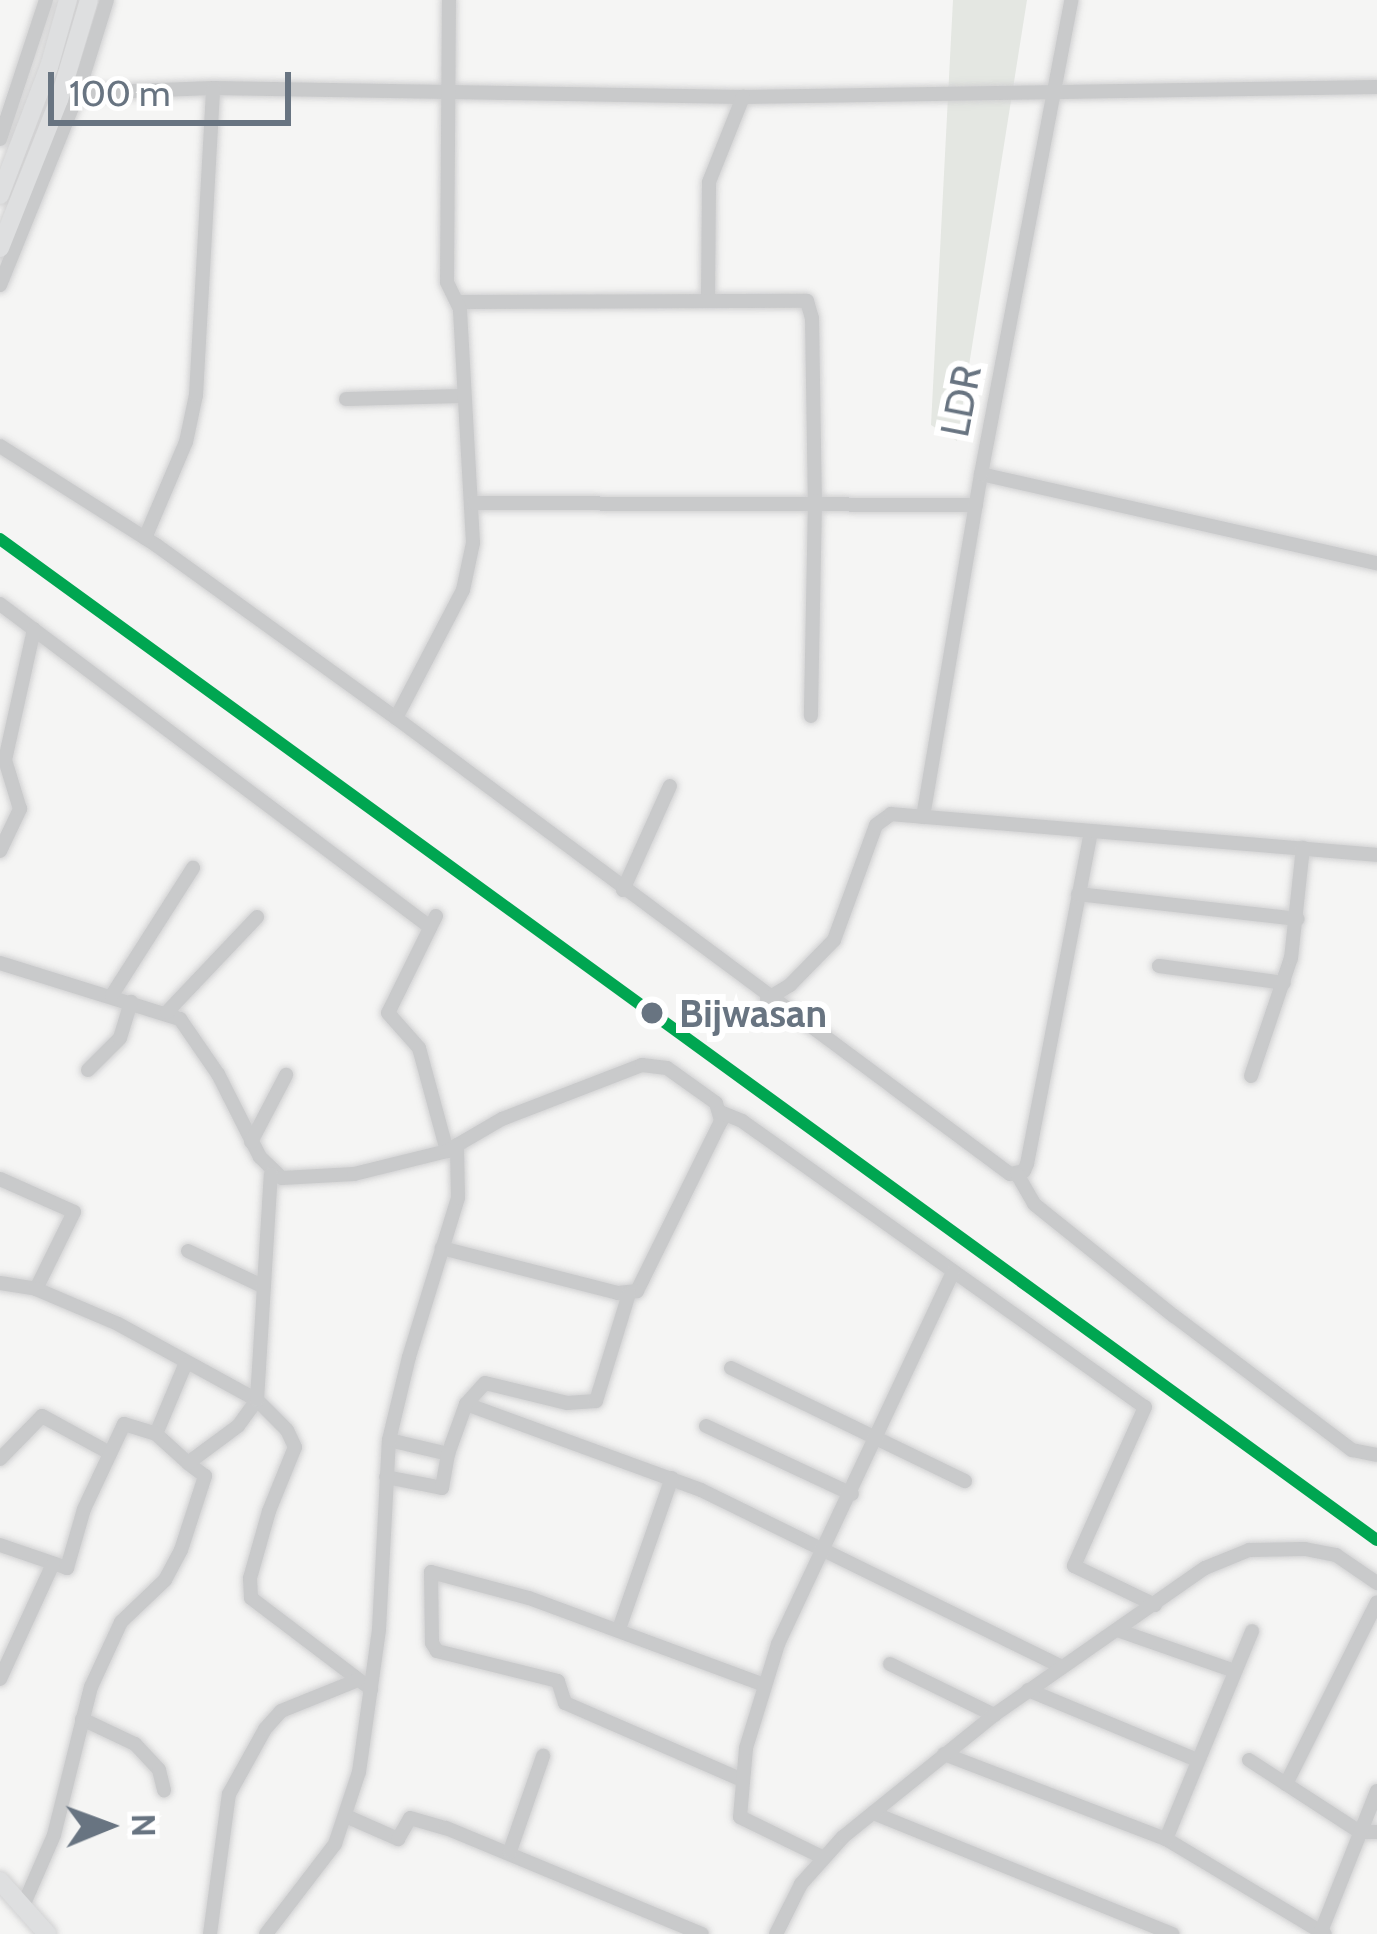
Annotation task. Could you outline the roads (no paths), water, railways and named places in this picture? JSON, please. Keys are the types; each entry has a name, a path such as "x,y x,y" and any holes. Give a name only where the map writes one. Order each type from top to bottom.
{"main road":[{"path":"0,195 49,67 68,0"},
{"path":"0,248 59,100 89,0"},
{"path":"9,1897 47,1934"}],"street":[{"path":"0,139 46,0"},
{"path":"0,285 78,93 107,0"},
{"path":"396,718 463,590 475,503 458,302 448,282 449,0"},
{"name":"LDR","path":"923,817 981,474 1071,0"},
{"path":"0,86 17,87"},
{"path":"78,93 213,88 743,97 1377,87"},
{"path":"145,538 186,442 196,394 213,88"},
{"path":"708,299 709,182 743,97"},
{"path":"458,302 801,297 811,308 815,501 811,716"},
{"path":"346,399 464,396"},
{"path":"0,446 145,538 396,718 767,999 1017,1174 1034,1204 1352,1450 1377,1455"},
{"path":"981,474 1377,563"},
{"path":"475,503 976,505"},
{"path":"0,604 433,921 388,1013 426,1065 452,1148 458,1198 389,1440 348,1816 316,1872 266,1934"},
{"path":"0,851 20,808 5,760 34,629"},
{"path":"623,890 670,786"},
{"path":"767,999 805,971 834,940 882,817 1377,855"},
{"path":"1017,1174 1027,1164 1091,830"},
{"path":"1251,1076 1285,983 1298,919 1303,848"},
{"path":"112,995 193,868"},
{"path":"1078,894 1298,919"},
{"path":"167,1012 257,917"},
{"path":"0,963 167,1012 194,1033 271,1174 272,1218 260,1285 257,1400 238,1426 188,1463"},
{"path":"1159,966 1285,983"},
{"path":"88,1070 120,1038 131,1002"},
{"path":"271,1174 282,1178 354,1174 452,1148 502,1119 642,1064 667,1068 716,1103 720,1112 721,1121 645,1284 629,1294 596,1402 567,1403 485,1383 466,1404 442,1488 386,1477"},
{"path":"250,1142 286,1075"},
{"path":"720,1112 742,1121 1145,1407 1074,1566 1155,1605"},
{"path":"0,1179 74,1212 36,1289"},
{"path":"442,1248 629,1294"},
{"path":"188,1251 260,1285"},
{"path":"822,1857 740,1817 740,1779 763,1684 953,1272"},
{"path":"0,1283 36,1289 102,1316 257,1400 287,1430 295,1447 269,1511 250,1578 251,1598 364,1684"},
{"path":"156,1434 185,1365"},
{"path":"731,1367 965,1480"},
{"path":"466,1404 672,1478 824,1546 1061,1666"},
{"path":"2,1455 42,1416 110,1453"},
{"path":"0,1545 53,1564 71,1564 84,1510 124,1424 156,1434 166,1448 206,1476 182,1550 165,1580 121,1622 82,1719 54,1835 9,1897"},
{"path":"706,1426 852,1494"},
{"path":"389,1440 448,1454"},
{"path":"619,1629 672,1478"},
{"path":"776,1934 822,1857 873,1813 994,1715 1205,1568 1249,1550 1321,1551 1377,1582"},
{"path":"0,1679 53,1564"},
{"path":"740,1779 565,1702 558,1681 437,1651 432,1643 431,1572 478,1581 763,1684"},
{"path":"1286,1784 1377,1602"},
{"path":"1117,1630 1235,1671"},
{"path":"1166,1839 1252,1631"},
{"path":"890,1664 994,1715"},
{"path":"210,1934 229,1794 265,1729 281,1711 364,1684"},
{"path":"1028,1690 1197,1760"},
{"path":"82,1719 135,1744 159,1770 164,1790"},
{"path":"944,1754 1166,1839 1322,1933 1377,1791"},
{"path":"510,1851 543,1756"},
{"path":"1249,1760 1360,1832 1377,1832"},
{"path":"873,1813 1173,1934"},
{"path":"348,1816 398,1839 412,1817 510,1851 702,1934"}],"place":[{"name":"Bijwasan","path":"652,1013"}]}
